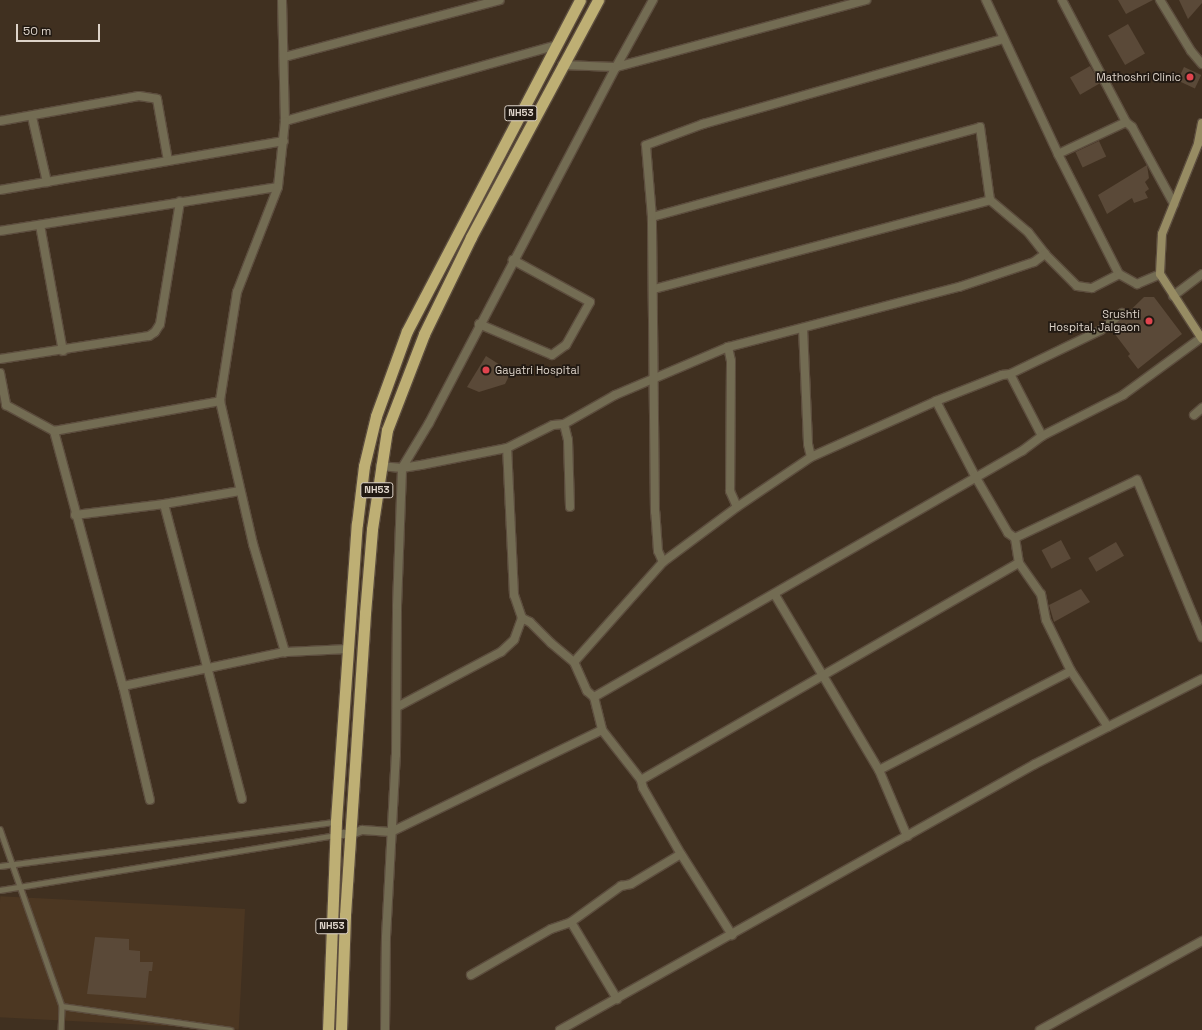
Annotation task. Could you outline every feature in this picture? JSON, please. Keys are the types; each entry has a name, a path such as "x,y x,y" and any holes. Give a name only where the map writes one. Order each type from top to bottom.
{"highway":[{"name":"NH53","path":"328,1030 337,834 336,822 357,524 364,466 383,392 407,331 558,45 580,0"},
{"name":"NH53","path":"341,1030 345,915 356,829 365,613 380,466 387,430 424,334 471,238 598,0"}],"main road":[{"path":"1202,123 1198,144 1162,234 1160,274 1202,339"}],"street":[{"path":"282,0 285,121 278,187 237,292 220,402 253,544 285,652"},
{"path":"284,57 500,0"},
{"path":"385,1030 391,832 397,707 397,606 402,468 428,424 479,324 653,0"},
{"path":"562,65 616,67 841,3 866,0"},
{"path":"986,0 1058,154 1119,274 1138,284 1160,274"},
{"path":"1062,0 1126,122 1132,127 1174,204"},
{"path":"1160,0 1191,51 1202,64"},
{"path":"663,562 658,551 655,512 653,378 654,289 652,217 646,145 703,124 1003,39"},
{"path":"285,121 558,45"},
{"path":"0,121 32,117 139,96 157,99 168,161"},
{"path":"32,117 47,182"},
{"path":"1058,154 1126,122"},
{"path":"652,217 980,127 990,200 1028,232 1045,254 1076,286 1092,288 1119,274"},
{"path":"0,190 284,141"},
{"path":"0,231 278,187"},
{"path":"654,289 990,200"},
{"path":"0,359 63,351 149,336 155,332 160,324 180,202"},
{"path":"40,225 63,351"},
{"path":"380,466 402,468 506,448 553,425 564,424 615,395 728,347 959,287 1034,262 1045,254"},
{"path":"479,324 552,355 566,345 590,302 513,260"},
{"path":"1174,296 1202,274"},
{"path":"574,662 663,562 736,507 812,457 936,401 1002,375 1010,374 1101,330 1122,313"},
{"path":"803,328 808,444 812,457"},
{"path":"594,697 760,600 774,595 975,476 1022,451 1042,436 1123,395 1202,339"},
{"path":"728,347 731,361 730,492 736,507"},
{"path":"0,373 6,405 54,431 220,402"},
{"path":"1010,374 1042,436"},
{"path":"936,401 975,476 1008,532 1015,538 1019,563 1041,594 1046,620 1071,670 1108,727"},
{"path":"1194,415 1202,408"},
{"path":"564,424 568,440 570,507"},
{"path":"54,431 75,515 123,686 150,800"},
{"path":"397,707 501,652 514,640 522,618 514,595 506,448"},
{"path":"1015,538 1137,480 1202,637"},
{"path":"75,515 164,504 240,491"},
{"path":"164,504 206,668 242,799"},
{"path":"641,780 1019,563"},
{"path":"774,595 879,770 907,836"},
{"path":"522,618 530,622 551,643 574,662 588,691 594,697 602,730 641,780 642,788 681,854 732,935"},
{"path":"123,686 285,652 349,649"},
{"path":"879,770 1071,670"},
{"path":"560,1030 1035,764 1202,678"},
{"path":"336,822 356,829 391,832 602,730"},
{"path":"337,834 356,829"},
{"path":"471,975 551,929 571,922 621,886 631,884 681,854"},
{"path":"571,922 617,999"},
{"path":"1040,1030 1202,941"}],"lane":[{"path":"0,866 336,822"},
{"path":"0,829 62,1006 61,1030"},
{"path":"0,890 337,834"},
{"path":"62,1006 230,1030"}],"shaded area":[{"path":"0,896 245,909 239,1030 0,1017"}],"building":[{"path":"1118,0 1153,0 1126,14"},
{"path":"1179,0 1202,0 1202,3 1188,19"},
{"path":"1128,24 1145,53 1125,65 1108,36"},
{"path":"1090,66 1100,83 1080,95 1070,78"},
{"path":"1184,67 1201,75 1195,89 1178,81"},
{"path":"1099,141 1106,156 1083,167 1075,152"},
{"path":"1147,165 1149,178 1145,182 1149,189 1145,192 1148,198 1134,203 1132,198 1107,214 1098,195"},
{"path":"1144,297 1154,297 1182,334 1138,369 1128,356 1130,354 1111,329"},
{"path":"486,356 511,372 505,384 479,392 467,387"},
{"path":"1061,540 1071,559 1051,569 1042,550"},
{"path":"1116,542 1124,556 1096,572 1088,558"},
{"path":"1081,589 1090,602 1054,622 1049,605"},
{"path":"95,937 129,939 129,950 140,951 140,962 153,962 152,971 149,971 146,998 87,994"}],"place":[{"name":"Mathoshri Clinic","path":"1190,77"},
{"name":"Srushti Hospital, Jalgaon","path":"1149,321"},
{"name":"Gayatri Hospital","path":"486,370"}]}
